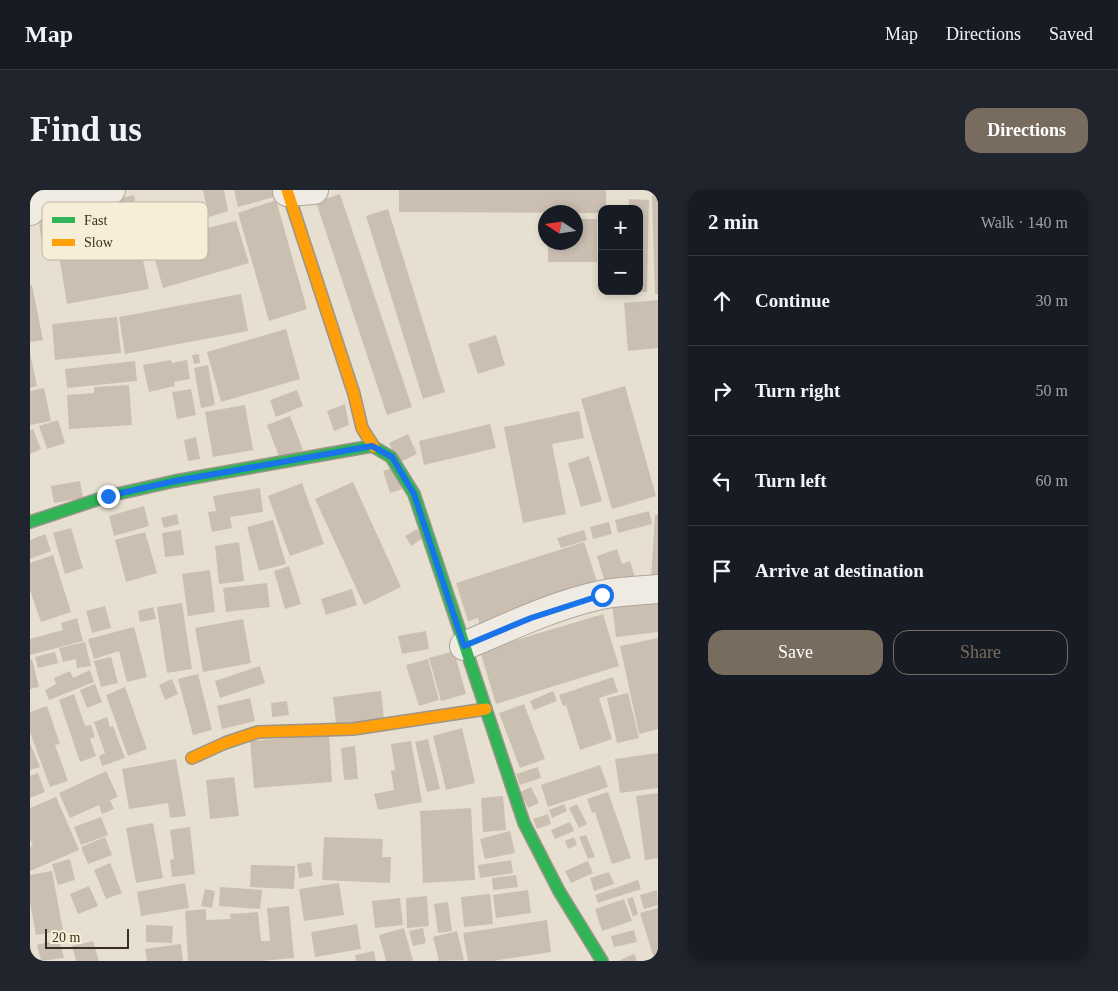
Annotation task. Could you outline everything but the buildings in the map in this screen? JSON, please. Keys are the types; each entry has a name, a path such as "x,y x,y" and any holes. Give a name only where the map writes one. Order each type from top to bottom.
{"street":[{"path":"50,202 111,190"},
{"path":"296,191 362,428 372,446 392,457 414,494 524,824 559,891 602,961"},
{"path":"30,211 35,205 42,204"},
{"path":"30,522 108,496 175,481 372,446"},
{"path":"464,646 531,618 594,597 658,589"},
{"path":"192,758 225,743 258,732 353,729 486,709"}],"traffic: fast":[{"path":"30,522 108,496 175,481 372,446"},
{"path":"374,447 391,457 414,494 524,823 559,891 602,961"}],"traffic: slow":[{"path":"287,190 354,394 362,428 374,447"},
{"path":"192,758 225,743 258,732 353,729 486,709"}],"route":[{"path":"108,496 175,481 372,446 392,457 414,494 464,646 531,618 602,595"}]}
